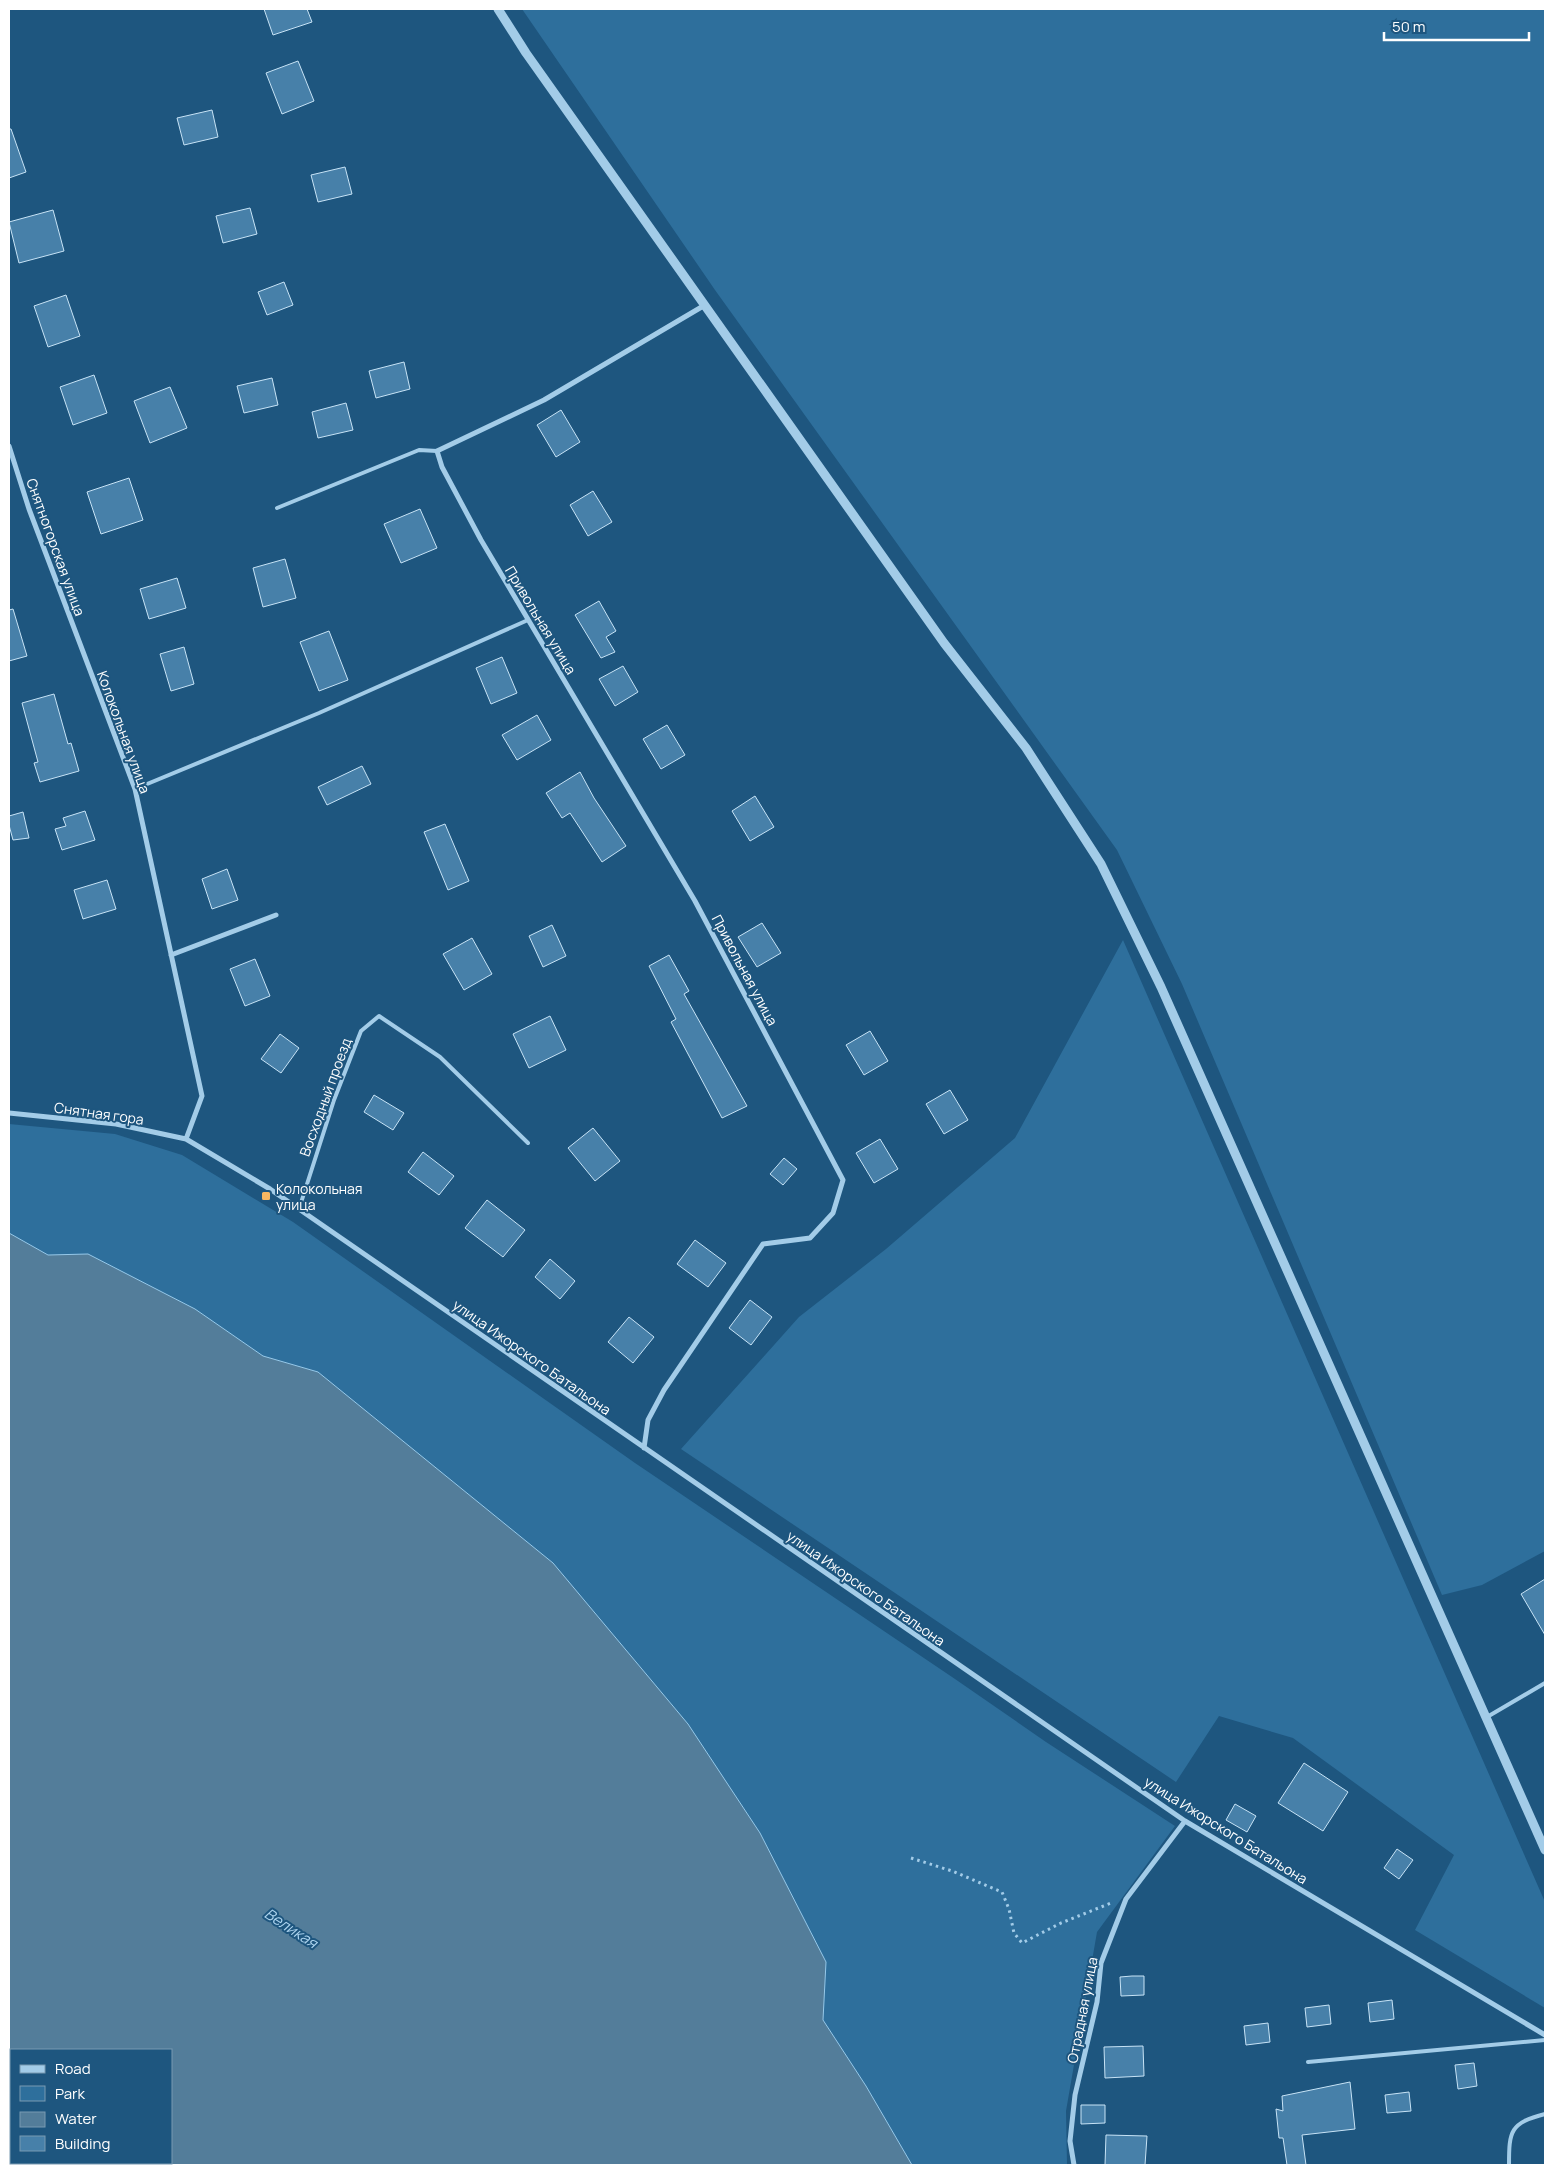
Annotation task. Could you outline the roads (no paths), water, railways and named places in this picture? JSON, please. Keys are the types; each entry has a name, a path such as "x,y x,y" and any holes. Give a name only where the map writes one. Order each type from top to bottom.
{"street":[{"path":"498,9 526,53 944,643 1026,748 1101,864 1161,987 1545,1850"},
{"path":"437,451 544,400 705,305"},
{"name":"Снятногорская улица","path":"9,446 29,509 83,654"},
{"name":"Привольная улица","path":"437,451 442,467 481,540 695,901 843,1180 833,1213 810,1238 763,1244 664,1390 648,1420 644,1448"},
{"name":"Колокольная улица","path":"83,654 134,789 202,1096 186,1139"},
{"path":"171,956 276,914"},
{"name":"Снятная гора","path":"9,1113 116,1124 186,1139"},
{"name":"улица Ижорского Батальона","path":"186,1139 270,1189 1185,1821 1545,2035"},
{"name":"Отрадная улица","path":"1074,2165 1070,2141 1075,2095 1097,2002 1101,1963 1126,1899 1185,1821"}],"lane":[{"path":"277,508 419,450 437,451"},
{"path":"134,789 319,713 528,620"},
{"name":"Восходный проезд","path":"299,1209 334,1100 361,1031 379,1016 440,1057 528,1143"},
{"path":"1487,1717 1545,1683"},
{"path":"1308,2062 1545,2040"},
{"path":"1509,2165 1509,2145 1512,2132 1523,2120 1545,2114"}],"water":[{"name":"Великая","path":"9,1233 48,1255 88,1254 195,1309 263,1356 318,1372 553,1563 688,1724 760,1833 826,1962 823,2020 866,2086 912,2165 9,2165"}],"place":[{"name":"Колокольная улица","path":"266,1196"}]}
